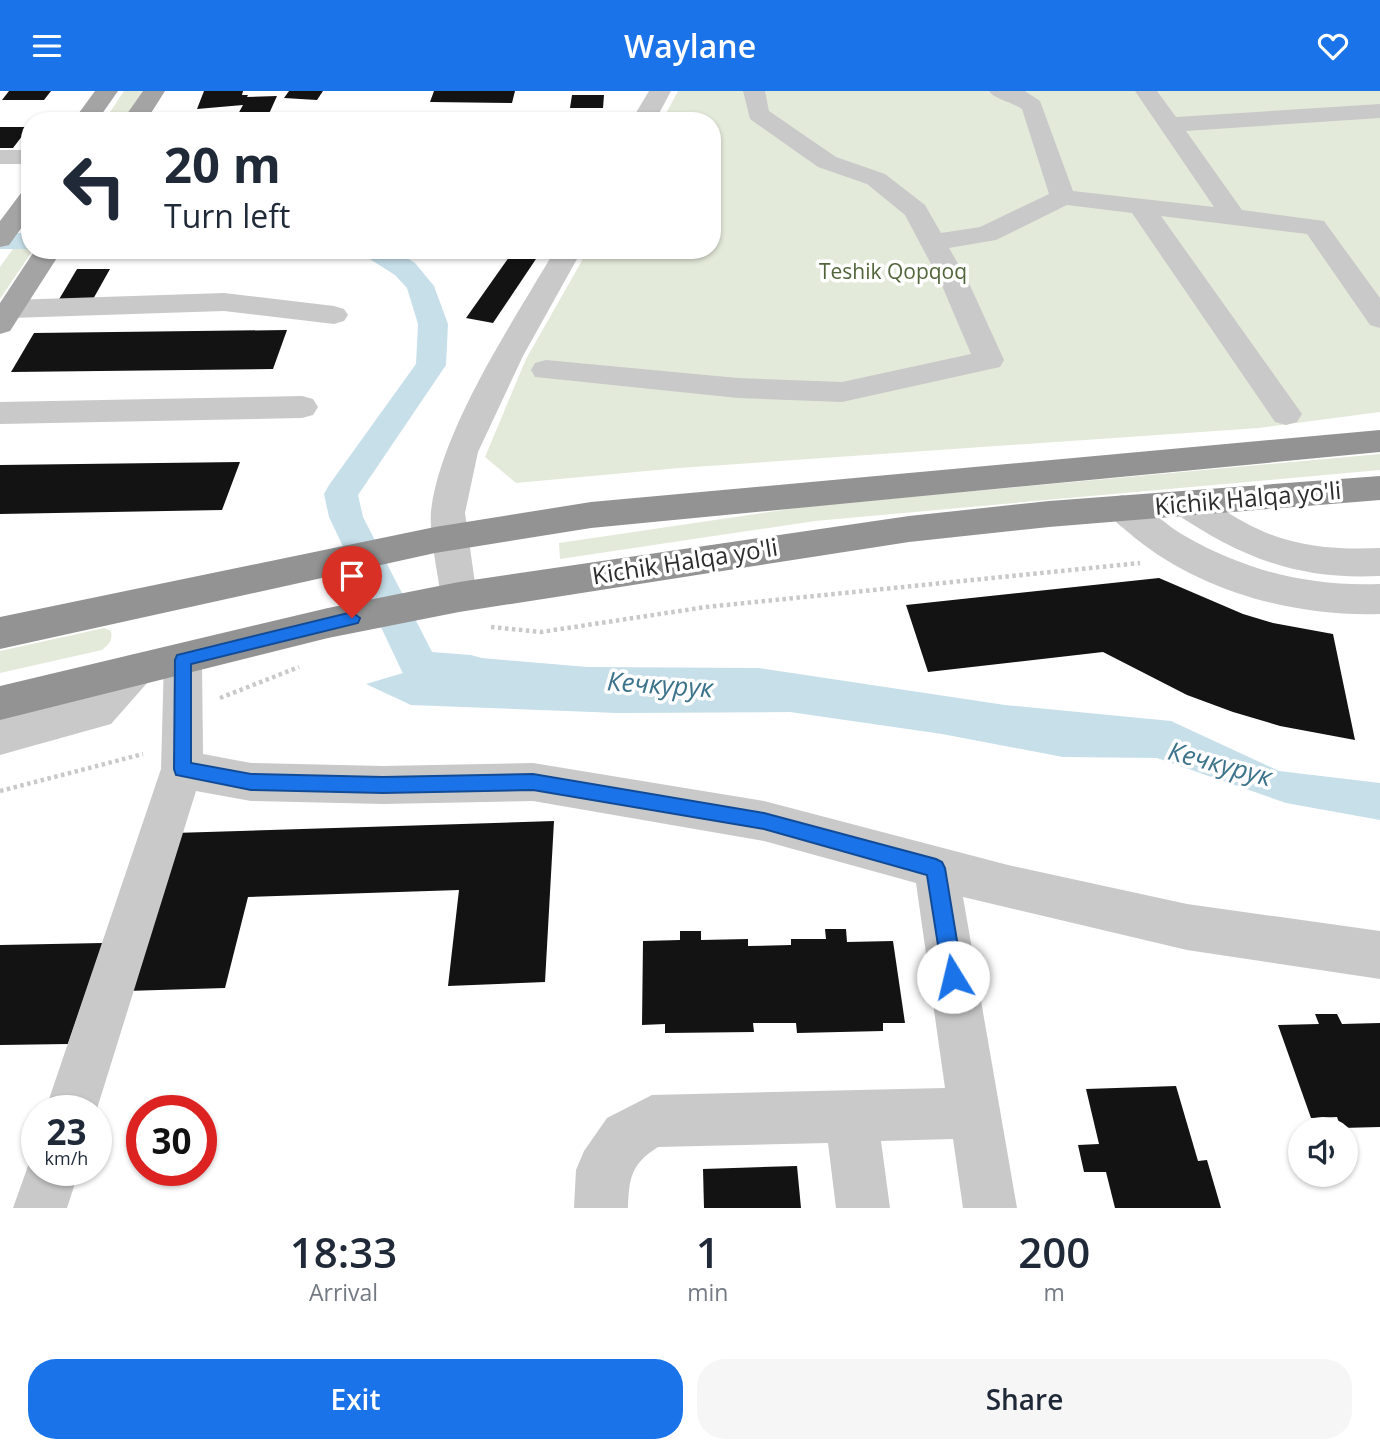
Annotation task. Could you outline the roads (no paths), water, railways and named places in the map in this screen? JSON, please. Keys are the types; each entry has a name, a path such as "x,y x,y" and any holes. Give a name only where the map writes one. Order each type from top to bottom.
{"highway":[{"name":"Kichik Halqa yo'li","path":"0,633 443,538 590,515 1380,441"},
{"name":"Kichik Halqa yo'li","path":"0,703 327,623 455,598 909,529 1122,508 1380,488"}],"main road":[{"path":"92,112 107,91"},
{"path":"140,112 154,91"},
{"path":"3,235 21,210"},
{"path":"5,317 43,259"}],"street":[{"path":"648,112 660,91"},
{"path":"546,370 738,388 842,392 989,360 916,211 876,179 827,162 758,114 754,91"},
{"path":"1000,91 1018,96 1032,106 1063,197"},
{"path":"1146,91 1234,218"},
{"path":"1169,125 1380,111"},
{"path":"0,157 21,157"},
{"path":"933,242 987,234 1063,197 1315,227 1380,319"},
{"path":"1140,206 1286,414"},
{"path":"455,598 443,538 461,452 508,356 564,259"},
{"path":"5,317 224,302 334,314"},
{"path":"0,413 302,407"},
{"path":"1188,504 1231,534 1286,556 1341,565 1380,562"},
{"path":"1122,508 1169,544 1227,574 1292,594 1357,601 1380,599"},
{"path":"76,1095 182,769 183,660"},
{"path":"0,737 97,712 134,670"},
{"path":"182,769 251,782 383,785 533,782 764,821 1008,887 1187,927 1380,955"},
{"path":"936,868 990,1208"},
{"path":"601,1208 603,1170 626,1137 652,1121 975,1113"},
{"path":"851,1116 863,1208"},
{"path":"40,1208 47,1186"}],"water":[{"path":"481,658 587,667 759,668 1005,705 1171,721 1279,771 1380,783 1380,820 1286,803 1157,758 1063,757 942,734 790,712 618,713 411,705 366,684 420,668"}],"waterway":[{"name":"Кечкурук","path":"0,241 21,241"},
{"name":"Кечкурук","path":"389,259 405,269 420,286 433,324 431,365 341,494 346,517 420,668 471,671"}],"park label":[{"name":"Teshik Qopqoq","path":"893,272"}]}
